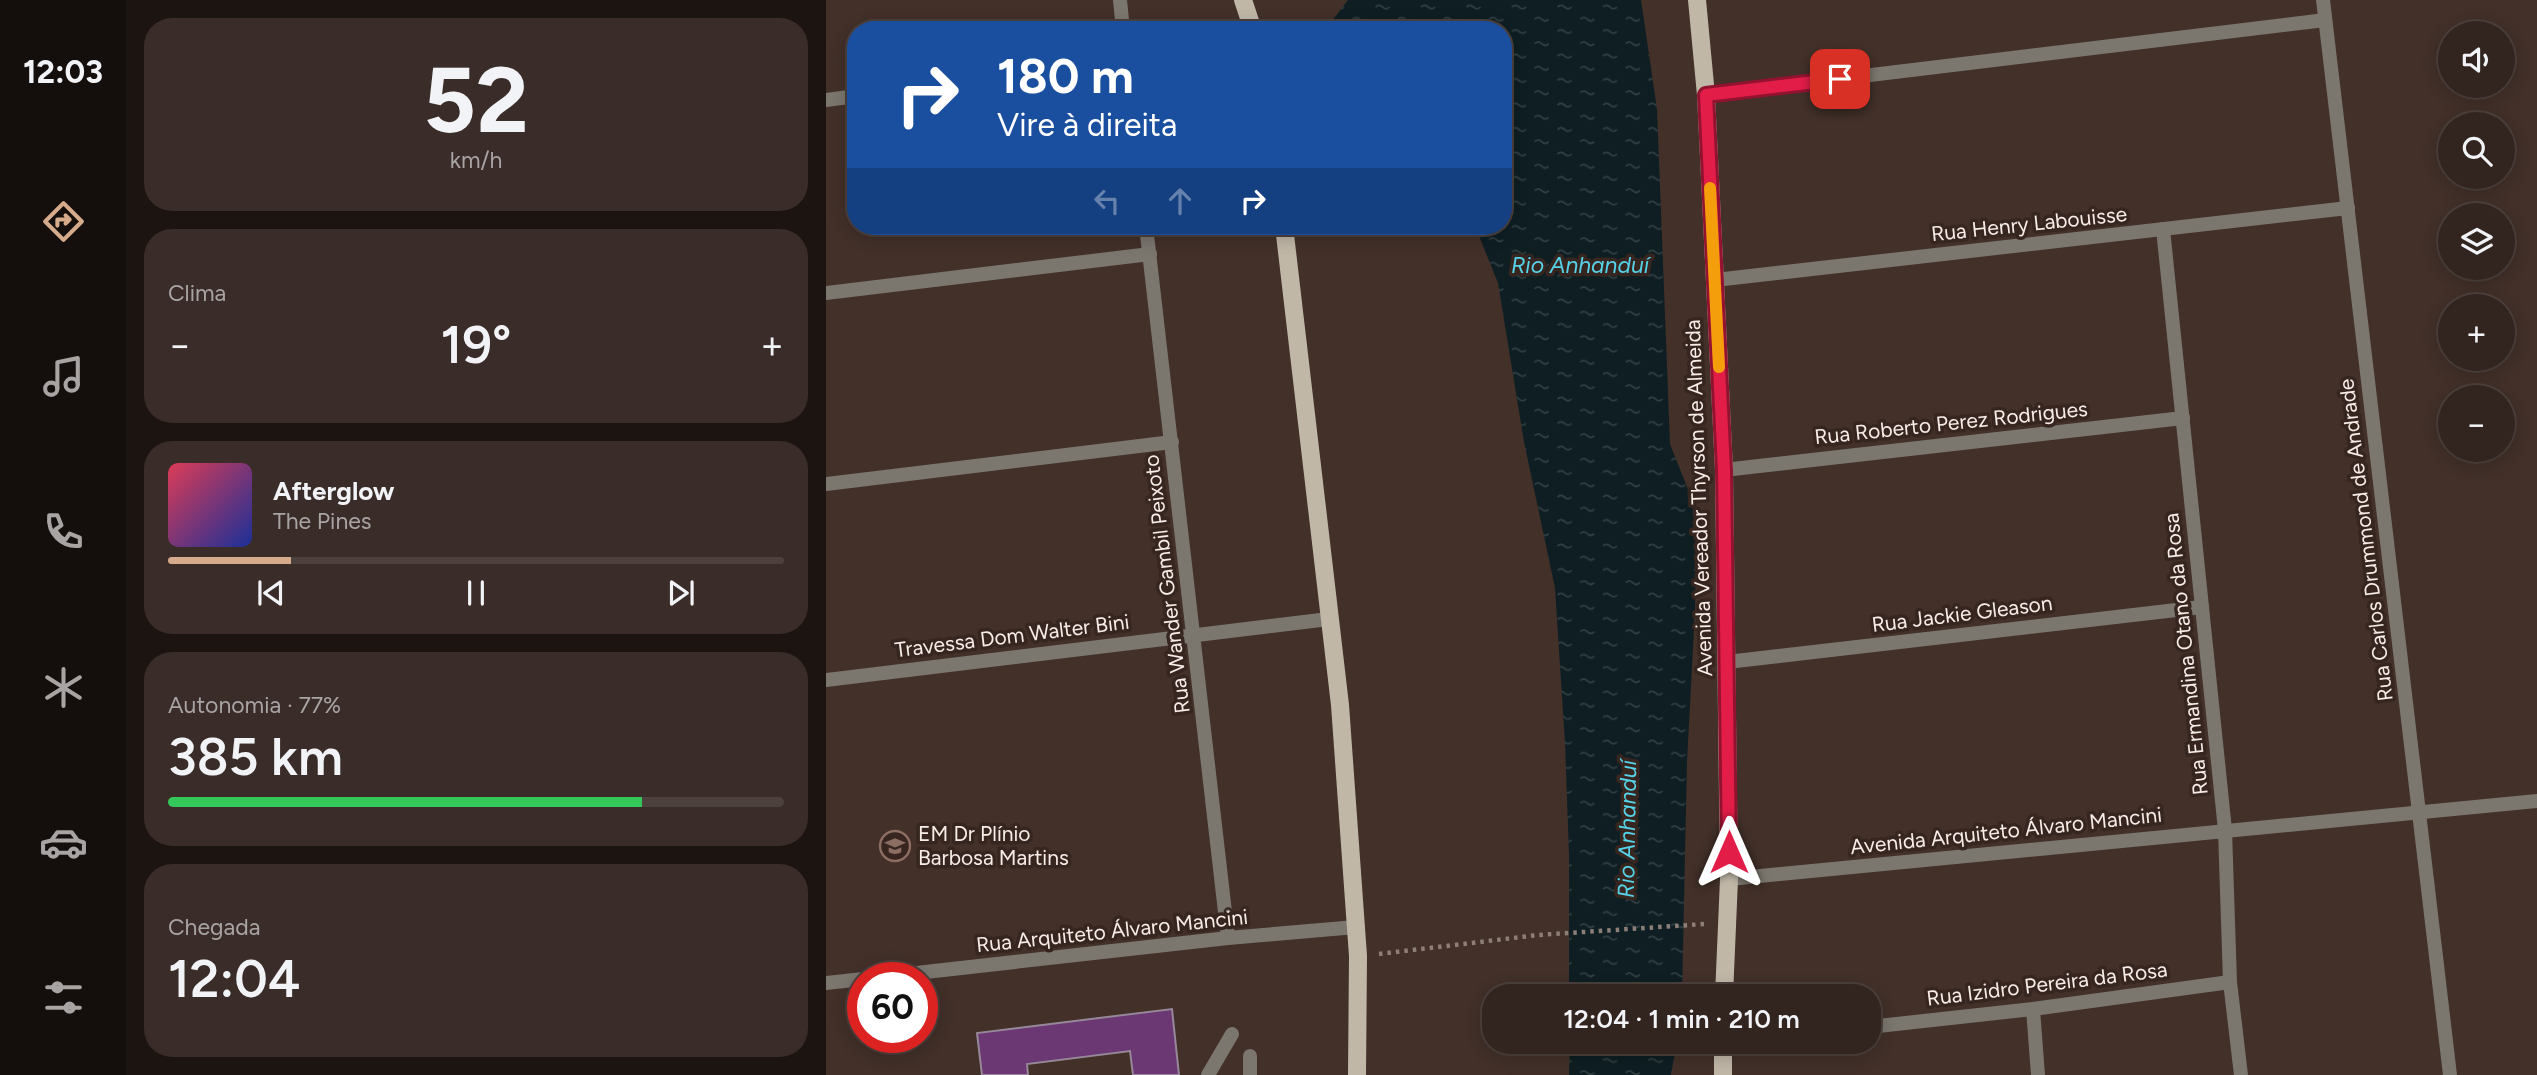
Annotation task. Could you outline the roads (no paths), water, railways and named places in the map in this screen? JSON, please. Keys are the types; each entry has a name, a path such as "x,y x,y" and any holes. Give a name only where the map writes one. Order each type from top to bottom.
{"main road":[{"path":"1243,0 1250,21"},
{"name":"Avenida Vereador Thyrson de Almeida","path":"1697,0 1706,95 1724,470 1729,879 1725,984"},
{"path":"1285,235 1340,705 1358,956 1357,1075"},
{"path":"1723,1075 1726,1054"}],"street":[{"path":"1120,0 1122,21"},
{"name":"Rua Carlos Drummond de Andrade","path":"2323,0 2450,1075"},
{"path":"1706,95 2325,20"},
{"path":"826,100 847,97"},
{"name":"Rua Henry Labouisse","path":"1715,280 2348,208"},
{"name":"Rua Ermandina Otano da Rosa","path":"2164,229 2225,831 2230,982 2241,1075"},
{"name":"Rua Wander Gambil Peixoto","path":"1147,235 1228,938"},
{"path":"826,293 1150,254"},
{"name":"Rua Roberto Perez Rodrigues","path":"1724,470 2183,418"},
{"path":"826,484 1172,442"},
{"name":"Rua Jackie Gleason","path":"1727,662 2202,607"},
{"name":"Travessa Dom Walter Bini","path":"826,680 1329,619"},
{"name":"Avenida Arquiteto Álvaro Mancini","path":"1729,879 2537,801"},
{"name":"Rua Arquiteto Álvaro Mancini","path":"938,971 1228,938 1356,927"},
{"path":"826,984 847,981"},
{"name":"Rua Izidro Pereira da Rosa","path":"1881,1026 2033,1009 2230,982"},
{"path":"2033,1009 2038,1075"},
{"path":"1208,1075 1233,1034"},
{"path":"1250,1056 1250,1075"}],"water":[{"name":"Rio Anhanduí","path":"1348,0 1641,0 1657,109 1670,444 1697,512 1687,761 1682,984 1569,984 1569,855 1555,588 1524,442 1498,283 1479,235 1512,235 1512,21 1332,21"},
{"path":"1570,1054 1675,1054 1671,1075 1569,1075"}],"place":[{"name":"EM Dr Plínio Barbosa Martins","path":"895,846"}]}
